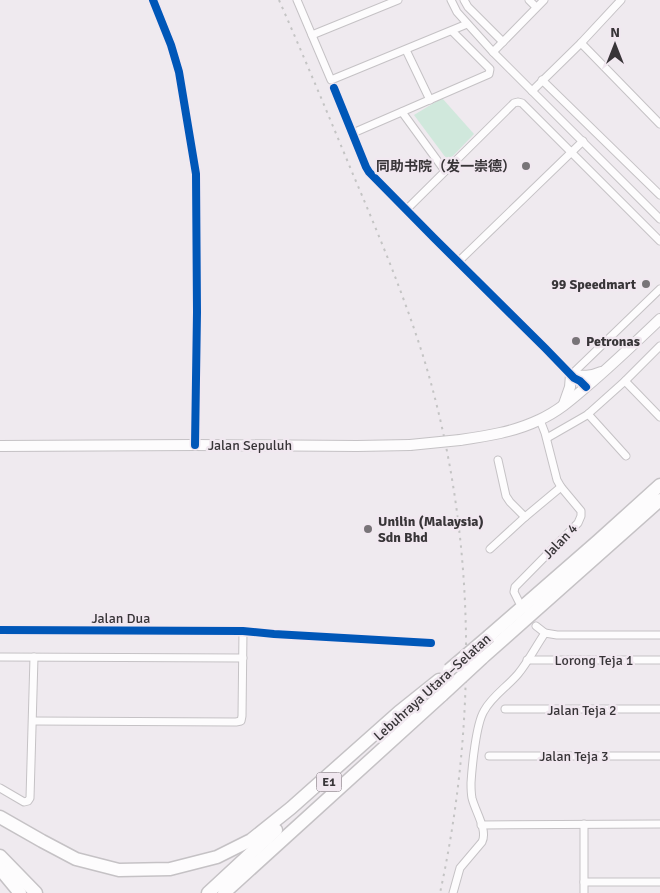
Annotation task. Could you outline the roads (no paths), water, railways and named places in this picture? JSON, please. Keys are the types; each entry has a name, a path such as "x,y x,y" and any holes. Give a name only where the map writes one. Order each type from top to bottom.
{"highway":[{"name":"Lebuhraya Utara–Selatan","path":"208,893 449,670 660,485"},
{"name":"Lebuhraya Utara–Selatan","path":"224,893 482,658 660,500"},
{"path":"0,817 76,859 119,870 170,869 217,857 251,840 291,808 399,712 439,680"},
{"path":"0,856 36,893"},
{"path":"0,869 20,893"}],"main road":[{"name":"Jalan Sepuluh","path":"0,446 410,445 460,440 505,432 540,420 563,407 660,319"},
{"path":"563,407 573,376 592,376 606,370"}],"street":[{"path":"153,0 171,45 179,72 196,174 195,445"},
{"path":"297,0 331,80 467,24"},
{"path":"312,35 398,0"},
{"path":"451,0 457,12 467,24 660,219"},
{"path":"464,0 468,7 503,42"},
{"path":"529,0 536,7"},
{"path":"494,52 544,0"},
{"path":"532,91 621,0"},
{"path":"353,133 489,74 490,70 452,30"},
{"path":"581,43 660,124"},
{"path":"406,50 430,100"},
{"path":"542,80 660,195"},
{"path":"334,88 366,167 406,210 573,376 576,384 584,389"},
{"path":"406,210 514,103 518,102 522,103 660,241"},
{"path":"402,112 445,172"},
{"path":"458,262 583,141"},
{"path":"573,376 660,289"},
{"path":"547,438 588,414 660,346"},
{"path":"624,381 660,417"},
{"path":"588,414 626,456"},
{"name":"Jalan 4","path":"519,600 514,591 517,585 578,523 581,516 580,511 561,486 554,472 547,438 540,420"},
{"path":"498,460 506,496 525,517"},
{"path":"490,549 561,486"},
{"path":"453,893 460,868 484,838 471,791 479,723 483,712 491,700 517,676 528,660 540,628 557,635 660,635"},
{"name":"Jalan Dua","path":"0,630 243,631 431,643"},
{"path":"33,721 236,722 241,720 243,631"},
{"path":"0,657 243,658"},
{"path":"0,788 24,802 30,798 34,657"},
{"name":"Lorong Teja 1","path":"528,660 660,660"},
{"name":"Jalan Teja 2","path":"504,709 660,709"},
{"name":"Jalan Teja 3","path":"489,756 660,756"},
{"path":"584,824 584,893"},
{"path":"481,825 660,824"},
{"path":"584,882 660,882"}],"railway":[{"path":"279,0 408,311 424,359 441,424 454,490 462,557 466,624 465,692 461,760 452,827 440,893"}],"place":[{"name":"同助书院（发一崇德）","path":"526,166"},
{"name":"99 Speedmart","path":"646,284"},
{"name":"Petronas","path":"576,341"},
{"name":"Unilin (Malaysia) Sdn Bhd","path":"368,529"}]}
